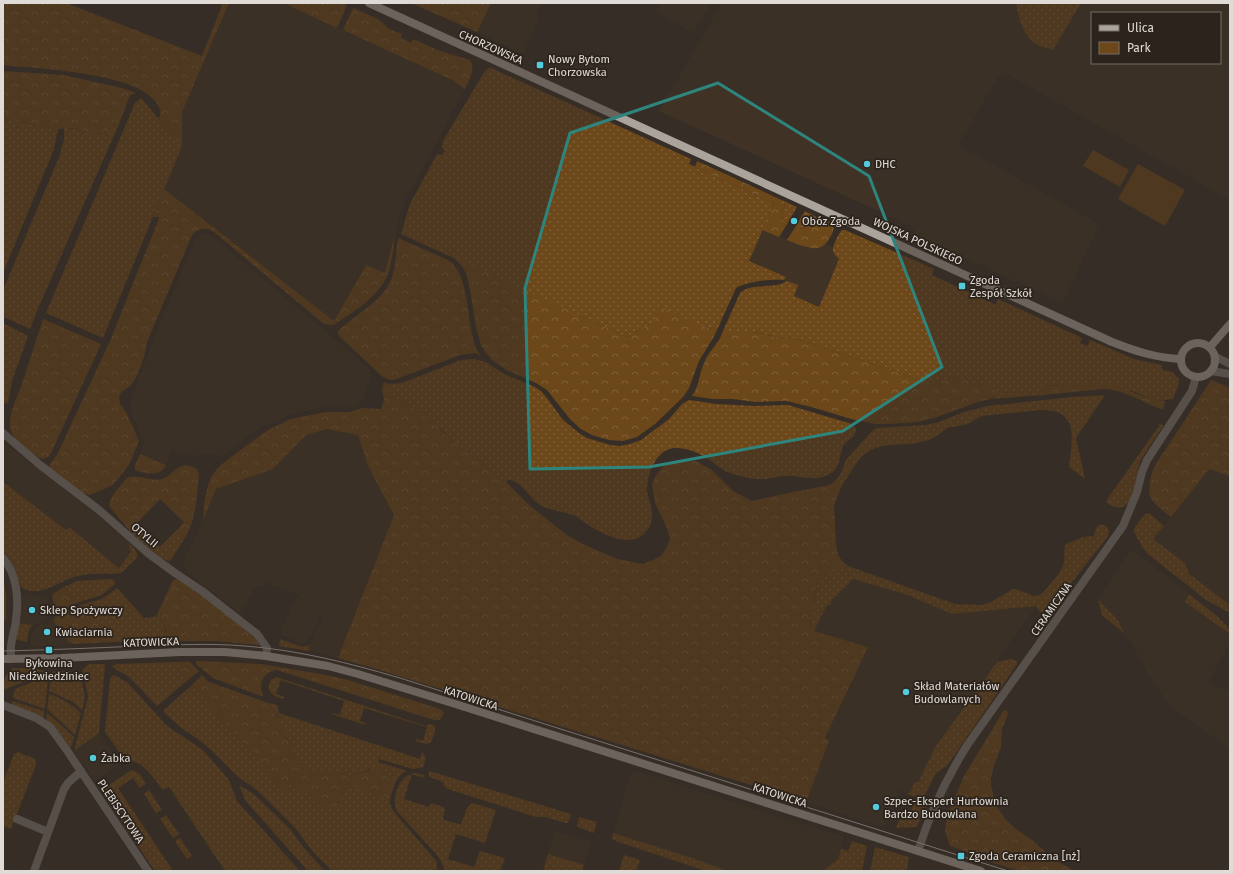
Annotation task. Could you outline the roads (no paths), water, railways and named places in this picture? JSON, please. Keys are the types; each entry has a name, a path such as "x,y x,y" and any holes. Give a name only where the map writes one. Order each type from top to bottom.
{"street":[{"name":"CHORZOWSKA","path":"368,3 627,121"},
{"name":"WOJSKA POLSKIEGO","path":"627,121 1135,352 1166,359 1181,359"},
{"path":"1210,347 1230,324"},
{"path":"1201,343 1210,347 1214,351 1216,357 1211,371 1201,377 1191,376 1184,368 1181,359 1184,350 1192,344 1201,343"},
{"path":"1216,357 1230,364"},
{"path":"1211,371 1230,374"},
{"name":"CERAMICZNA","path":"918,851 946,782 968,744 1123,526 1137,492 1147,460 1192,391 1196,377"},
{"name":"OTYLII","path":"3,433 40,465 99,510 149,554 202,591 257,634 267,648 266,656"},
{"path":"3,558 12,572 16,585 17,601 17,618 7,659"},
{"name":"KATOWICKA","path":"7,659 62,658 180,652 224,652 266,656 328,666 365,676 981,871"},
{"name":"PLEBISCYTOWA","path":"3,705 36,718 50,727 148,871"},
{"path":"34,871 64,789 68,783 81,771"},
{"path":"17,819 48,832"}],"tram line":[{"path":"3,651 192,644 265,648 323,658 400,678 1008,871"}],"place":[{"name":"Nowy Bytom Chorzowska","path":"540,65"},
{"name":"DHC","path":"867,164"},
{"name":"Obóz Zgoda","path":"794,221"},
{"name":"Zgoda Zespół Szkół","path":"962,286"},
{"name":"Sklep Spożywczy","path":"32,610"},
{"name":"Kwiaciarnia","path":"47,632"},
{"name":"Bykowina Niedźwiedziniec","path":"49,650"},
{"name":"Skład Materiałów Budowlanych","path":"906,692"},
{"name":"Żabka","path":"93,758"},
{"name":"Szpec-Ekspert Hurtownia Bardzo Budowlana","path":"876,807"},
{"name":"Zgoda Ceramiczna [nż]","path":"961,856"}]}
